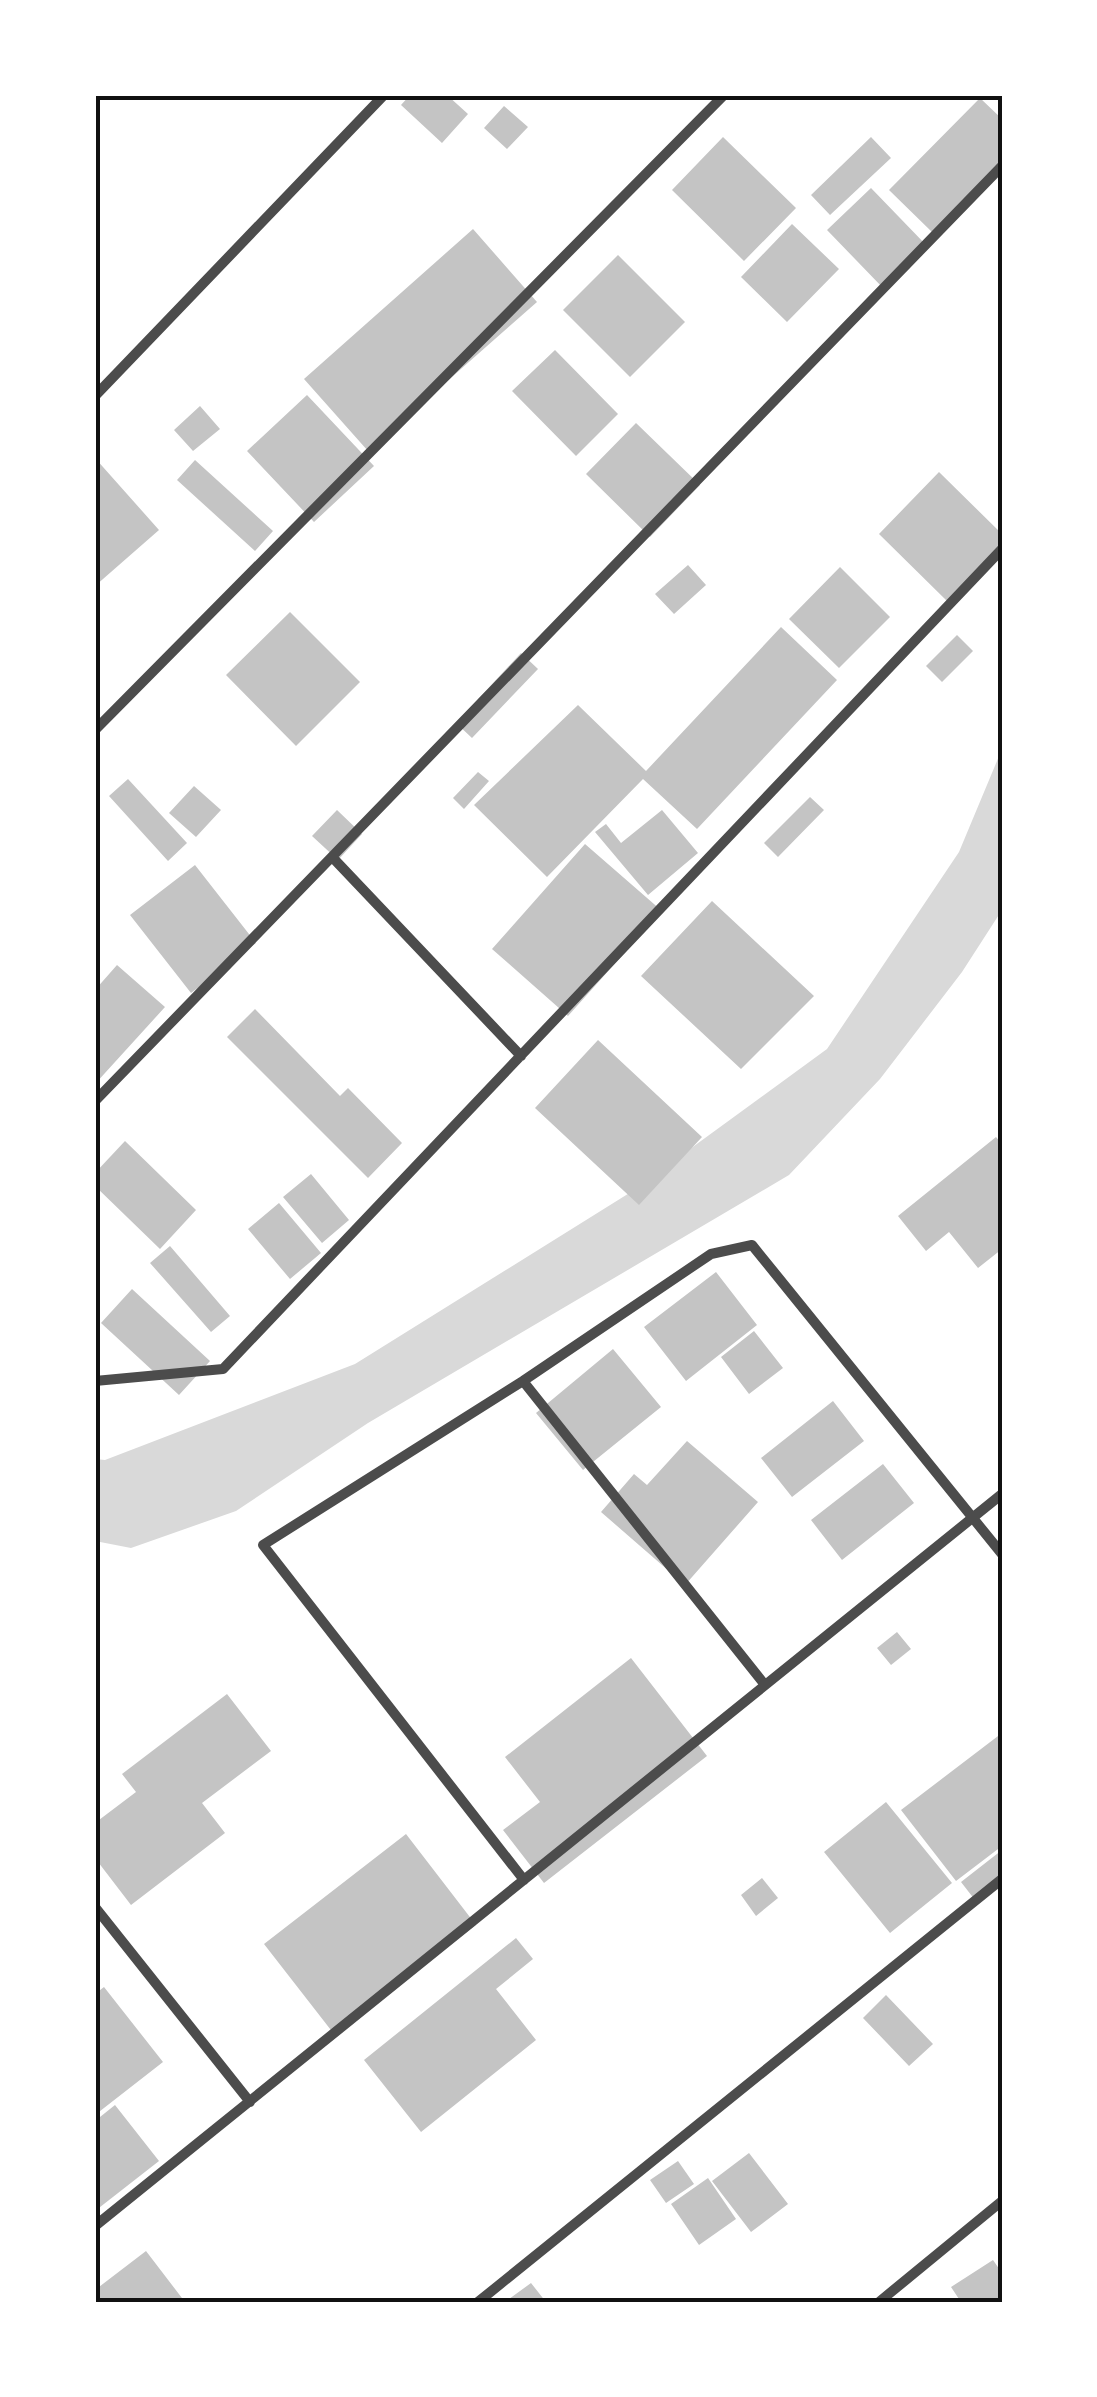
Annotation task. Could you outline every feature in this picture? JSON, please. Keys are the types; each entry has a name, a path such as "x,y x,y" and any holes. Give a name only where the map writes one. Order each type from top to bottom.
{"street":[{"path":"95,396 384,95"},
{"path":"95,730 724,95"},
{"path":"95,1101 334,859 1002,166"},
{"path":"95,1381 223,1369 1002,549"},
{"path":"334,859 521,1056"},
{"path":"524,1880 263,1545 523,1381 711,1254 752,1245 1002,1554"},
{"path":"523,1381 765,1685"},
{"path":"95,2226 1002,1494"},
{"path":"478,2302 1002,1879"},
{"path":"95,1907 250,2102"},
{"path":"878,2302 1002,2201"}],"shaded area":[{"path":"1002,749 1002,910 962,972 880,1079 789,1175 368,1423 236,1511 131,1548 95,1541 95,1459 105,1460 355,1364 631,1192 827,1049 959,852"}],"building":[{"path":"410,95 447,95 468,114 442,143 401,105"},
{"path":"980,98 1002,119 1002,164 933,233 889,190"},
{"path":"504,106 528,127 507,149 484,128"},
{"path":"723,137 796,208 744,261 672,190"},
{"path":"871,137 891,158 830,215 811,195"},
{"path":"871,188 928,247 884,289 827,230"},
{"path":"792,224 839,269 787,322 741,277"},
{"path":"473,229 537,302 368,451 304,379"},
{"path":"618,255 685,322 630,377 563,310"},
{"path":"555,350 618,414 576,456 512,391"},
{"path":"307,395 374,466 314,522 247,451"},
{"path":"200,406 220,429 193,451 174,430"},
{"path":"636,423 700,485 650,537 586,474"},
{"path":"95,458 159,530 95,586"},
{"path":"195,460 273,531 255,551 177,480"},
{"path":"939,472 1002,534 1002,544 947,601 879,534"},
{"path":"688,565 706,585 674,614 655,594"},
{"path":"840,567 890,617 839,668 789,619"},
{"path":"290,612 360,682 296,746 226,675"},
{"path":"781,627 837,680 697,829 643,779 547,877 474,805 578,705 646,771"},
{"path":"957,635 973,651 942,682 926,666"},
{"path":"521,653 538,669 472,738 456,723"},
{"path":"478,772 489,781 464,809 453,798"},
{"path":"128,779 187,843 168,861 109,796"},
{"path":"194,786 221,810 196,837 169,813"},
{"path":"810,797 824,810 778,857 764,843"},
{"path":"337,810 362,834 338,860 312,836"},
{"path":"662,810 698,853 648,895 595,832 606,824 621,843"},
{"path":"585,844 662,911 568,1016 492,949"},
{"path":"195,865 256,943 191,993 130,915"},
{"path":"712,901 814,996 741,1069 641,976"},
{"path":"117,965 165,1007 95,1084 95,990"},
{"path":"255,1009 340,1096 348,1088 402,1143 368,1178 227,1037"},
{"path":"598,1040 702,1137 639,1205 535,1108"},
{"path":"996,1137 1002,1144 1002,1249 978,1268 949,1232 926,1251 898,1216"},
{"path":"125,1141 196,1210 160,1249 95,1186 95,1173"},
{"path":"311,1174 349,1220 322,1243 283,1197"},
{"path":"279,1203 321,1253 290,1279 248,1229"},
{"path":"170,1246 230,1316 211,1332 150,1263"},
{"path":"716,1272 757,1325 686,1381 644,1327"},
{"path":"132,1289 210,1361 179,1395 101,1323"},
{"path":"754,1331 783,1368 749,1394 721,1357"},
{"path":"613,1349 661,1407 583,1470 536,1413"},
{"path":"833,1401 864,1441 792,1497 761,1458"},
{"path":"687,1441 758,1502 685,1585 601,1512 634,1474 647,1485"},
{"path":"883,1464 914,1503 842,1560 811,1520"},
{"path":"897,1632 911,1649 891,1665 877,1648"},
{"path":"631,1658 707,1756 544,1883 503,1830 540,1802 505,1757"},
{"path":"227,1694 271,1751 202,1803 225,1833 131,1905 95,1858 95,1823 136,1792 122,1774"},
{"path":"1002,1733 1002,1846 956,1881 901,1810"},
{"path":"886,1802 952,1883 890,1933 824,1852"},
{"path":"406,1834 476,1925 334,2034 264,1944"},
{"path":"1002,1850 1002,1878 975,1900 961,1882"},
{"path":"762,1878 778,1898 756,1916 741,1895"},
{"path":"516,1938 533,1959 496,1989 536,2040 421,2132 364,2060"},
{"path":"104,1987 163,2062 95,2115 95,1994"},
{"path":"886,1995 933,2044 909,2066 863,2018"},
{"path":"115,2105 159,2161 95,2211 95,2121"},
{"path":"749,2153 788,2204 751,2232 712,2181"},
{"path":"678,2161 694,2184 666,2203 650,2180"},
{"path":"708,2178 736,2219 699,2245 671,2204"},
{"path":"146,2251 185,2302 95,2302 95,2290"},
{"path":"993,2260 1002,2273 1002,2302 961,2302 951,2287"},
{"path":"531,2283 546,2302 505,2302"}]}
